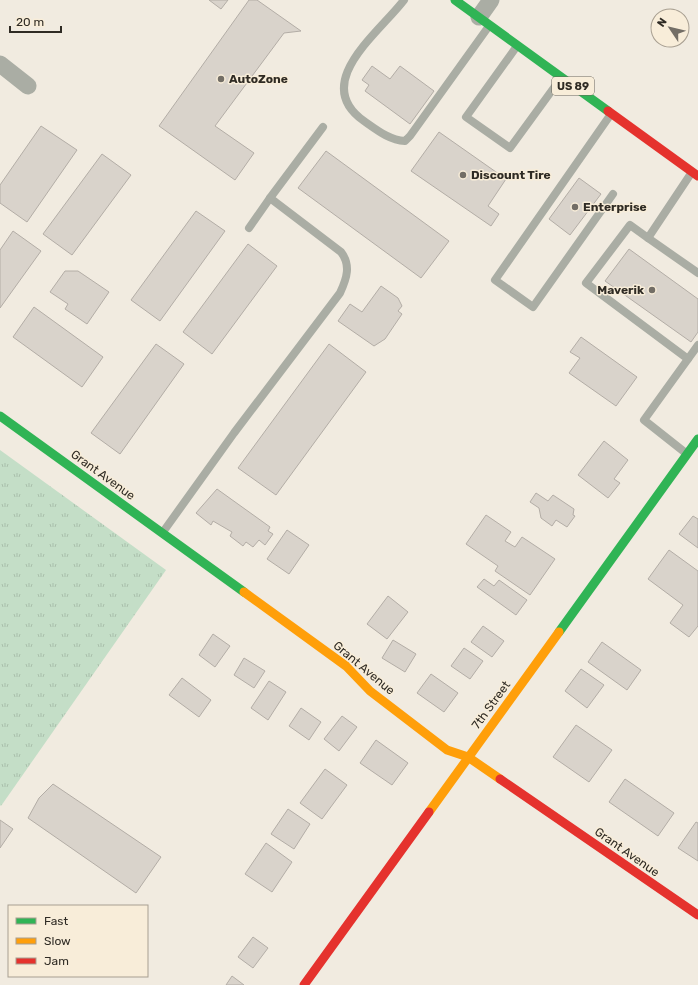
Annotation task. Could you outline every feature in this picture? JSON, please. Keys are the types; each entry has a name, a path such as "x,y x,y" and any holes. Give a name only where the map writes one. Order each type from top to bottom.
{"street":[{"name":"US 89","path":"455,0 695,174"},
{"path":"484,21 491,0"},
{"path":"0,64 28,86"},
{"name":"Grant Avenue","path":"0,416 163,532 346,666 370,690 448,750 468,757 698,915"},
{"name":"7th Street","path":"304,985 698,439"}],"lane":[{"path":"404,0 391,17 365,44 349,67 343,82 344,97 356,115 385,135 396,140 405,141 410,136 484,21"},
{"path":"518,45 466,117 510,148 561,77"},
{"path":"611,114 495,280 533,307 613,194"},
{"path":"249,228 322,127"},
{"path":"648,238 695,174"},
{"path":"163,532 234,433 340,292 345,281 348,270 347,259 341,252 270,198"},
{"path":"688,359 586,283 630,225 698,273"},
{"path":"687,454 644,420 698,346"}],"green space":[{"path":"0,450 166,570 1,806 0,805"}],"building":[{"path":"209,0 228,0 221,9"},
{"name":"AutoZone","path":"249,0 257,0 301,31 284,33 215,126 254,153 235,180 159,126"},
{"path":"372,66 390,79 400,66 434,91 410,124 365,91 369,85 362,80"},
{"path":"41,126 77,150 27,222 0,203 0,185"},
{"path":"439,132 506,179 488,206 499,214 491,226 411,171"},
{"path":"326,151 449,241 421,278 298,188"},
{"path":"102,154 131,175 72,255 43,234"},
{"name":"Enterprise","path":"579,178 601,194 570,235 549,219"},
{"path":"196,211 225,231 160,321 131,300"},
{"path":"13,231 41,251 0,308 0,250"},
{"path":"248,244 277,266 212,354 183,332"},
{"name":"Maverik","path":"629,249 698,299 698,332 691,342 605,281"},
{"path":"65,271 78,271 109,292 87,324 65,309 68,304 50,292"},
{"path":"381,286 398,298 402,306 398,311 402,314 385,339 374,346 338,321 350,304 362,312"},
{"path":"34,307 103,357 82,387 13,337"},
{"path":"581,337 637,377 616,406 569,373 580,358 570,352"},
{"path":"156,344 184,364 120,454 91,433"},
{"path":"329,344 366,372 276,495 238,468"},
{"path":"604,441 628,460 614,479 620,483 608,498 578,475"},
{"path":"217,489 270,527 268,531 273,534 265,545 259,540 253,547 246,542 243,546 230,536 232,532 213,521 211,525 196,513"},
{"path":"536,493 548,501 553,495 574,509 573,515 575,516 567,527 556,520 552,526 541,518 539,508 530,502"},
{"path":"486,515 511,532 505,541 515,547 522,537 555,559 530,595 495,571 498,566 466,544"},
{"path":"693,516 698,519 698,548 679,534"},
{"path":"287,530 309,545 289,574 267,559"},
{"path":"669,550 698,571 698,626 689,637 670,623 683,605 648,579"},
{"path":"484,579 494,586 499,580 527,600 516,615 477,587"},
{"path":"388,596 408,612 387,639 367,624"},
{"path":"483,626 504,641 492,657 471,642"},
{"path":"213,634 230,646 215,667 199,655"},
{"path":"393,640 416,654 405,672 382,658"},
{"path":"602,642 641,670 627,690 588,662"},
{"path":"464,648 483,661 470,679 451,666"},
{"path":"244,658 265,671 254,688 234,675"},
{"path":"581,669 604,685 587,708 565,691"},
{"path":"431,674 458,693 444,712 417,693"},
{"path":"182,678 211,700 199,717 169,695"},
{"path":"269,681 286,692 268,720 251,708"},
{"path":"301,708 321,722 309,740 289,726"},
{"path":"342,716 357,727 339,751 324,739"},
{"path":"576,725 612,750 589,782 553,757"},
{"path":"376,740 408,763 392,785 360,763"},
{"path":"325,769 347,785 322,819 300,803"},
{"path":"625,779 674,813 658,836 609,802"},
{"path":"53,784 161,857 136,893 28,818 39,798"},
{"path":"288,809 310,824 294,849 271,834"},
{"path":"0,820 13,829 0,848"},
{"path":"696,822 698,823 698,861 678,848"},
{"path":"266,843 292,862 272,892 245,874"},
{"path":"253,937 268,948 253,968 238,957"},
{"path":"232,976 244,985 226,985"}],"traffic: fast":[{"path":"455,0 608,111"},
{"path":"0,416 244,592"},
{"path":"559,632 698,439"}],"traffic: slow":[{"path":"244,592 346,666 370,691 447,750 468,757 500,779"},
{"path":"429,812 559,632"}],"traffic: jam":[{"path":"608,111 698,176"},
{"path":"500,779 698,915"},
{"path":"304,985 429,812"}],"place":[{"name":"AutoZone","path":"221,79"},
{"name":"Discount Tire","path":"463,175"},
{"name":"Enterprise","path":"575,207"},
{"name":"Maverik","path":"652,290"}]}
